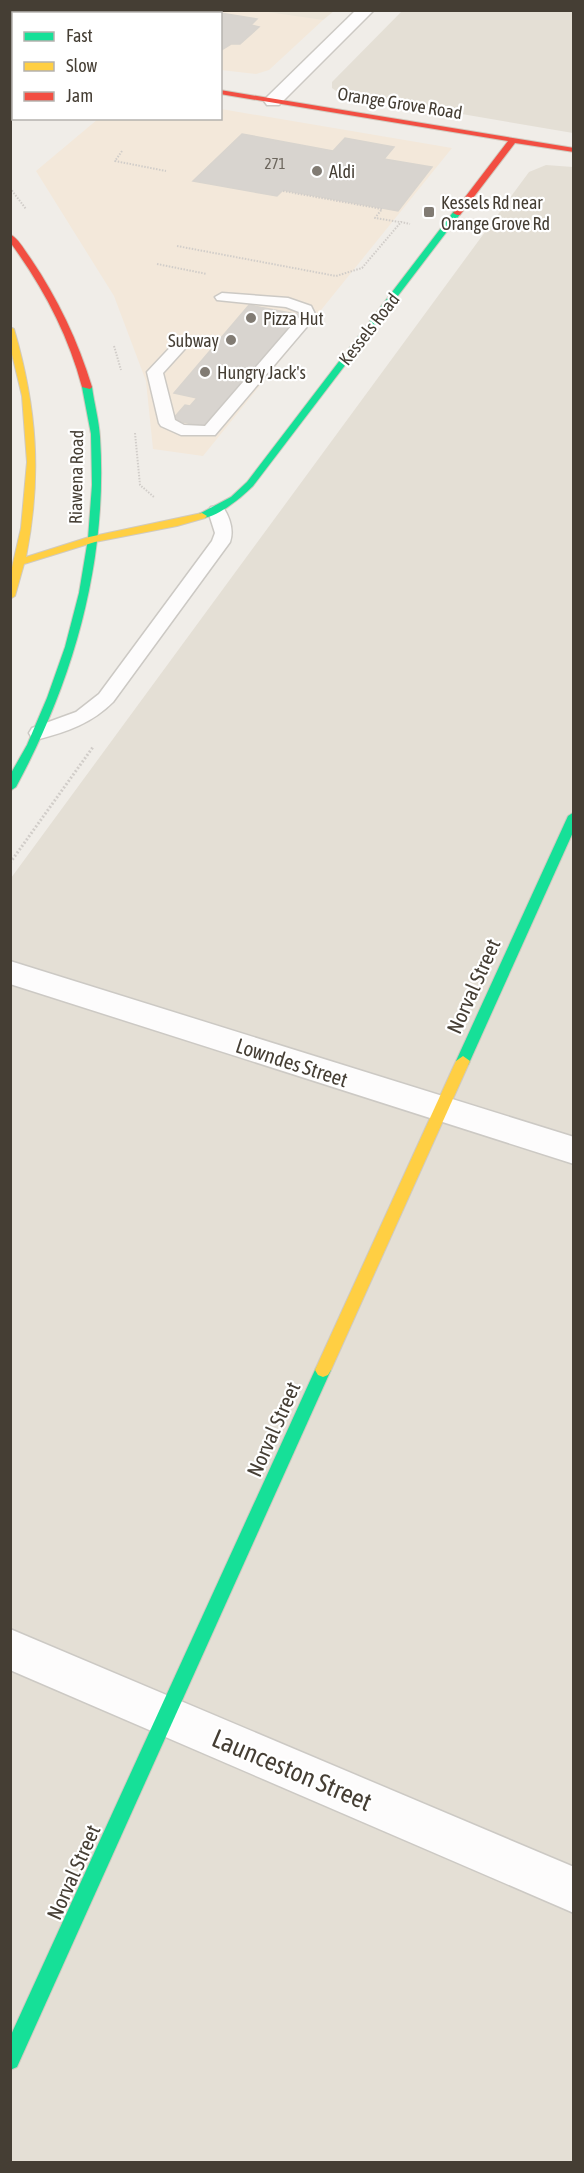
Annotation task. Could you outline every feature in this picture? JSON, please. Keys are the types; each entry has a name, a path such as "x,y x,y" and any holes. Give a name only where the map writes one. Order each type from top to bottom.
{"main road":[{"name":"Orange Grove Road","path":"222,92 573,150"},
{"name":"Kessels Road","path":"23,561 92,539 174,525 217,511 232,501 250,484 513,140"},
{"name":"Riawena Road","path":"10,236 54,299 81,361 96,428 98,476 92,539 79,615 39,733"},
{"path":"10,329 25,381 31,422 33,464 30,519 23,561 10,596"},
{"path":"10,787 39,733"},
{"name":"Norval Street","path":"10,2060 573,816"}],"street":[{"path":"273,101 366,10"},
{"name":"Lowndes Street","path":"10,972 573,1151"},
{"name":"Launceston Street","path":"10,1649 573,1890"}],"lane":[{"path":"184,341 155,372 167,423 182,430 209,431 308,316 306,309 288,303 222,297"},
{"path":"39,733 83,718 95,710 106,698 221,542 224,533 217,511"}],"path":[{"path":"122,151 116,161 166,171"},
{"path":"283,190 382,209 375,218 413,224"},
{"path":"177,246 336,276 363,268 400,222"},
{"path":"10,863 97,741"}],"shaded area":[{"path":"261,10 323,20 269,70 256,74 222,70 222,12 12,12 12,34 10,11"},
{"path":"334,10 323,20 261,11"},
{"path":"402,11 573,11 573,133 339,93 332,88 332,82"},
{"path":"222,109 452,148 203,456 153,449 146,381 114,296 36,171 97,120 222,120"},
{"path":"546,165 573,167 573,2162 11,2162 11,878 529,172"}],"building":[{"path":"84,10 202,10 214,12 82,12"},
{"path":"222,13 257,19 251,25 259,27 240,44 231,44 222,50"},
{"name":"Aldi","path":"242,134 333,151 345,138 394,147 384,159 432,167 398,211 283,190 277,196 193,181"},
{"path":"249,305 301,315 219,416 213,415 203,426 172,420 185,405 190,406 197,398 174,393"}],"traffic: fast":[{"path":"202,516 234,499 250,484 457,213"},
{"path":"10,787 33,745 53,698 70,647 84,593 93,539 97,485 95,434 87,387"},
{"path":"463,1061 574,816"},
{"path":"10,2060 323,1370"}],"traffic: slow":[{"path":"10,329 27,396 32,462 31,495 26,528 20,562 10,596"},
{"path":"23,561 93,539 202,516"},
{"path":"323,1370 463,1061"}],"traffic: jam":[{"path":"222,92 574,150"},
{"path":"457,213 513,140"},
{"path":"10,236 35,271 57,308 74,346 87,387"}],"place":[{"name":"Aldi","path":"317,171"},
{"name":"Kessels Rd near Orange Grove Rd","path":"429,212"},
{"name":"Pizza Hut","path":"251,318"},
{"name":"Subway","path":"231,340"},
{"name":"Hungry Jack's","path":"205,372"}]}
